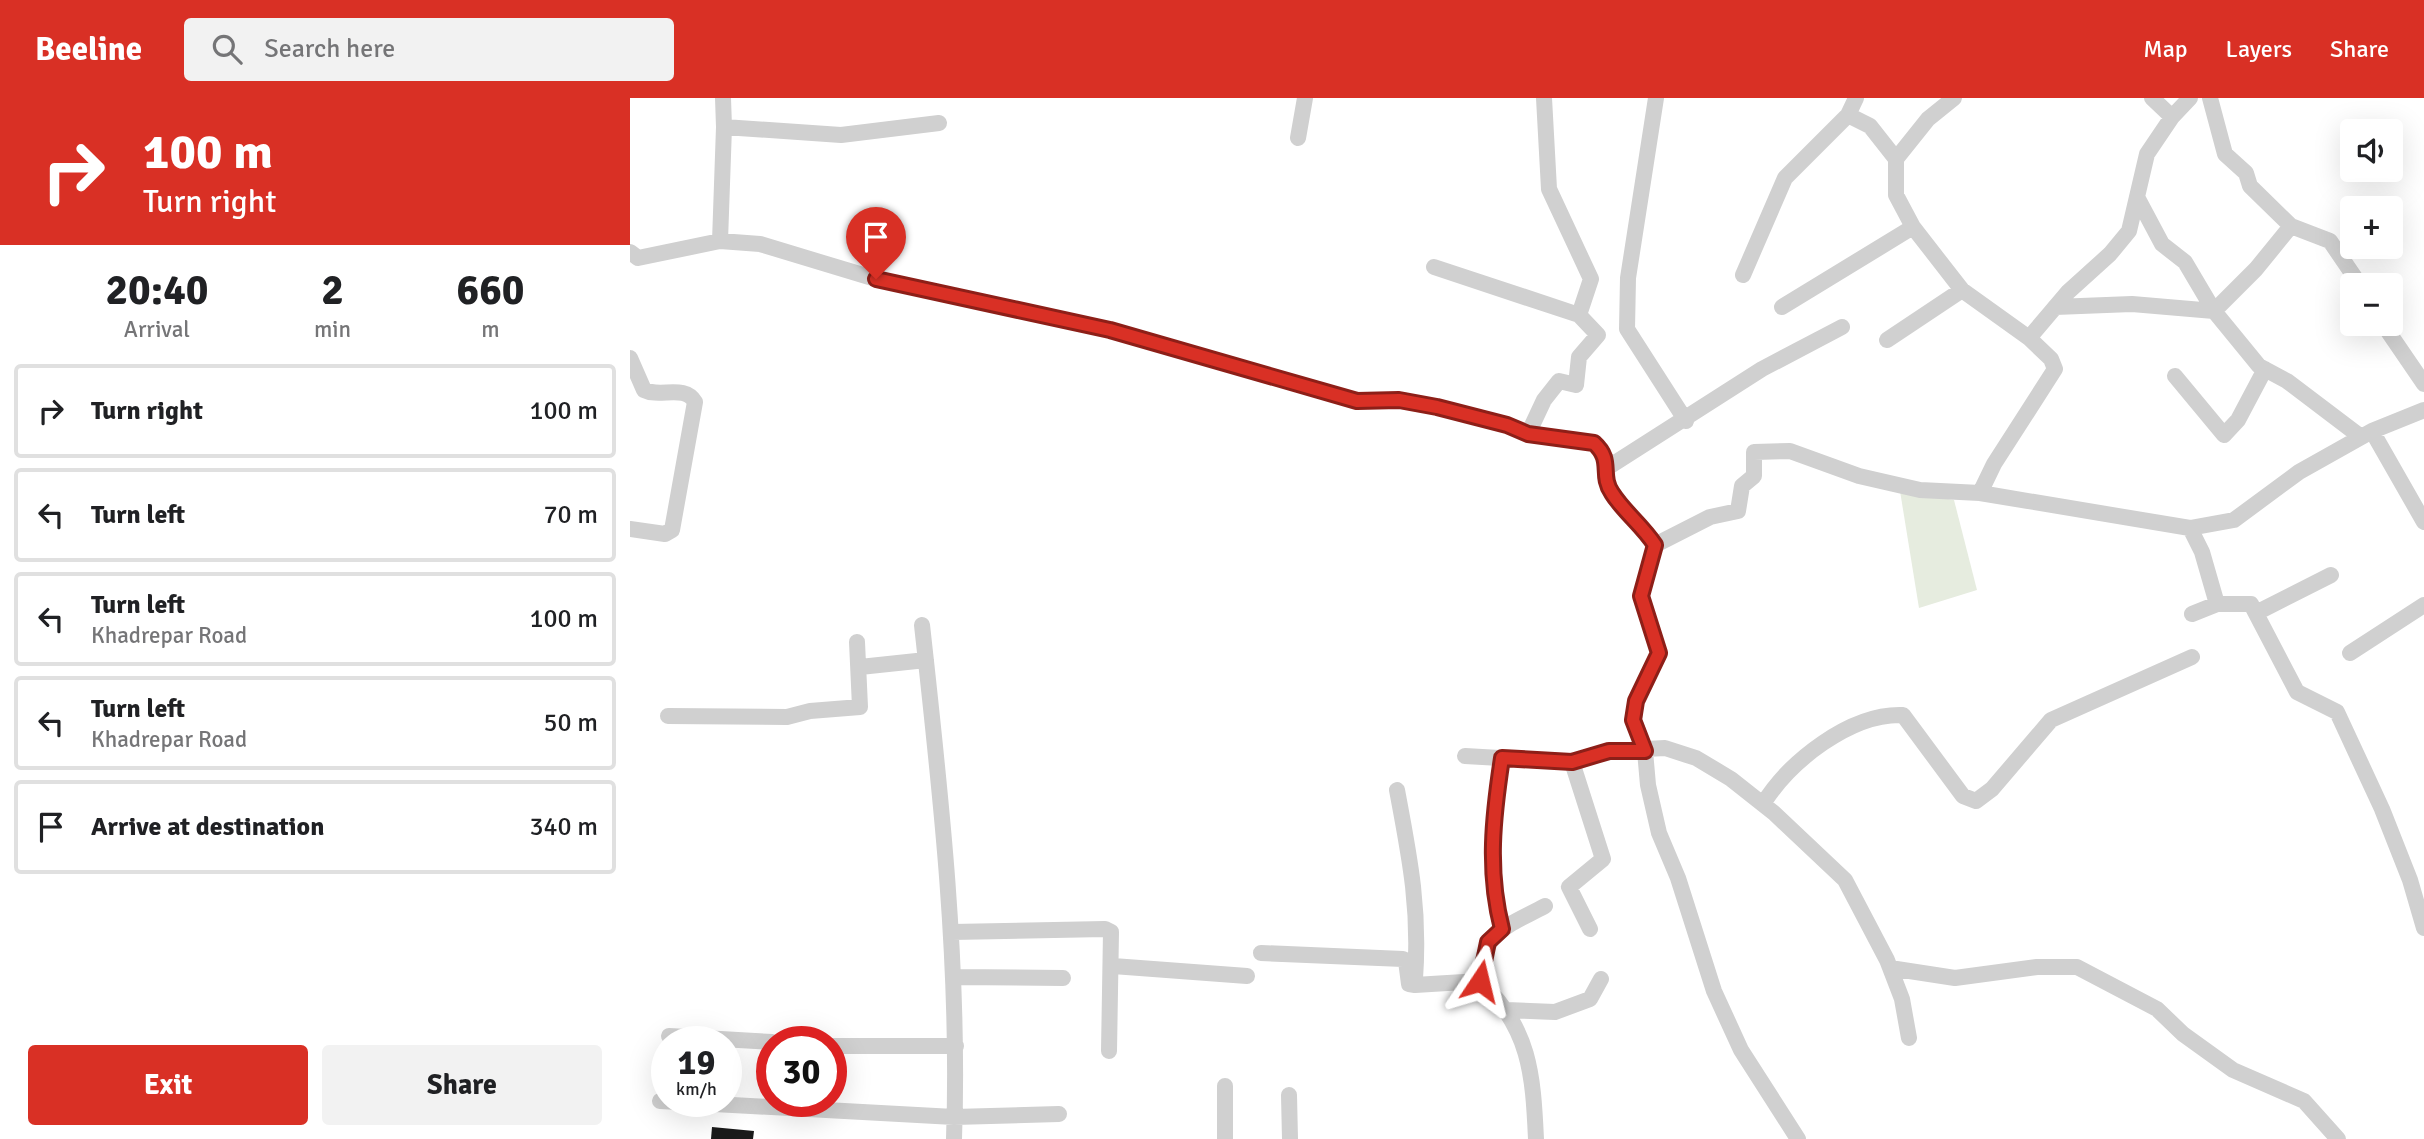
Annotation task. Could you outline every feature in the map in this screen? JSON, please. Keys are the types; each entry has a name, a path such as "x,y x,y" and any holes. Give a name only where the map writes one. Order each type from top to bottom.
{"street":[{"path":"720,241 723,98"},
{"path":"1298,138 1305,98"},
{"path":"1544,98 1549,189 1591,279 1579,315"},
{"path":"1656,98 1628,278 1627,329 1686,421"},
{"path":"1743,275 1785,178 1848,115 1856,98"},
{"path":"1896,159 1928,119 1954,98"},
{"path":"2152,98 2172,117"},
{"path":"2029,338 2055,307 2110,254 2129,231 2147,154 2172,117 2190,98"},
{"path":"2210,98 2225,154 2246,173 2256,193 2291,226 2330,242 2352,273"},
{"path":"1848,115 1870,126 1896,159 1896,195 1913,227 1962,290 2029,338 2051,359 2056,369 1994,464 1980,493"},
{"path":"724,127 841,135 939,123"},
{"path":"2137,197 2162,244 2185,262 2214,311 2266,369 2366,434 2424,522"},
{"path":"2055,307 2132,304 2214,311 2256,269 2291,226"},
{"path":"1782,307 1913,227"},
{"path":"633,257 720,241 760,244 876,279 1110,330 1357,401 1399,400 1507,425 1528,434 1594,443 1601,449 1611,493 1641,524 1655,545"},
{"path":"1434,267 1579,315 1598,335 1579,357 1576,385 1559,381 1544,400 1528,434"},
{"path":"1888,340 1962,290"},
{"path":"1607,468 1686,421 1762,369 1842,327"},
{"path":"2391,336 2424,384"},
{"path":"630,358 644,390 652,394 684,392 692,396 695,402 672,530 665,534 630,529"},
{"path":"2175,376 2224,435 2238,420 2266,369"},
{"path":"1798,1139 1741,1050 1706,975 1706,963 1678,878 1659,833 1648,785 1645,751 1633,720 1636,701 1659,653 1641,596 1655,545 1710,516 1738,511 1742,486 1754,476 1753,454 1756,452 1790,451 1859,476 1920,490 1980,493 2190,528 2234,520 2299,472 2366,434 2424,410"},
{"path":"2190,528 2202,552 2217,604"},
{"path":"2258,612 2330,575"},
{"path":"2192,614 2217,604 2251,604 2258,612 2297,692 2337,712 2410,880 2424,928"},
{"path":"2350,653 2424,605"},
{"path":"922,625 952,932 956,1046 954,1139"},
{"path":"668,716 787,717 810,711 860,707 857,642"},
{"path":"1763,804 1779,778 1819,745 1838,733 1889,715 1903,715 1963,796 1976,802 1992,789 2052,720 2192,657"},
{"path":"860,667 926,660"},
{"path":"1465,756 1572,762 1609,751 1665,748 1696,758 1731,779 1763,804 1845,880 1890,968 1902,999 1909,1038"},
{"path":"1502,758 1491,854 1494,896 1502,929"},
{"path":"1572,762 1604,859 1569,887 1590,929"},
{"path":"1397,790 1419,929 1415,985"},
{"path":"1480,981 1488,942 1502,929 1545,906"},
{"path":"952,932 1105,929 1111,932 1114,940 1109,1051"},
{"path":"1261,953 1403,959 1406,961 1406,979 1409,984 1415,985 1480,981"},
{"path":"1113,966 1247,975"},
{"path":"1890,968 1955,978 2037,967 2077,967 2157,1009 2183,1034 2233,1070 2304,1101 2338,1139"},
{"path":"953,977 1063,978"},
{"path":"1506,1010 1555,1012 1590,999 1601,979"},
{"path":"1480,981 1506,1010 1532,1066 1536,1139"},
{"path":"847,1046 956,1046"},
{"path":"1225,1086 1225,1139"},
{"path":"1289,1095 1290,1139"},
{"path":"742,1105 954,1117 1059,1114"}],"shaded area":[{"path":"1900,491 1954,500 1977,590 1919,608"}],"building":[{"path":"712,1127 754,1131 753,1139 711,1139"}],"route":[{"path":"876,279 1110,330 1357,401 1399,400 1437,407 1507,425 1528,434 1594,443 1601,449 1607,460 1605,472 1611,493 1641,524 1655,545 1641,596 1659,653 1649,669 1636,701 1633,720 1645,751 1609,751 1587,755 1572,762 1502,758 1491,854 1494,896 1502,929 1488,942 1480,967 1480,981"}]}
